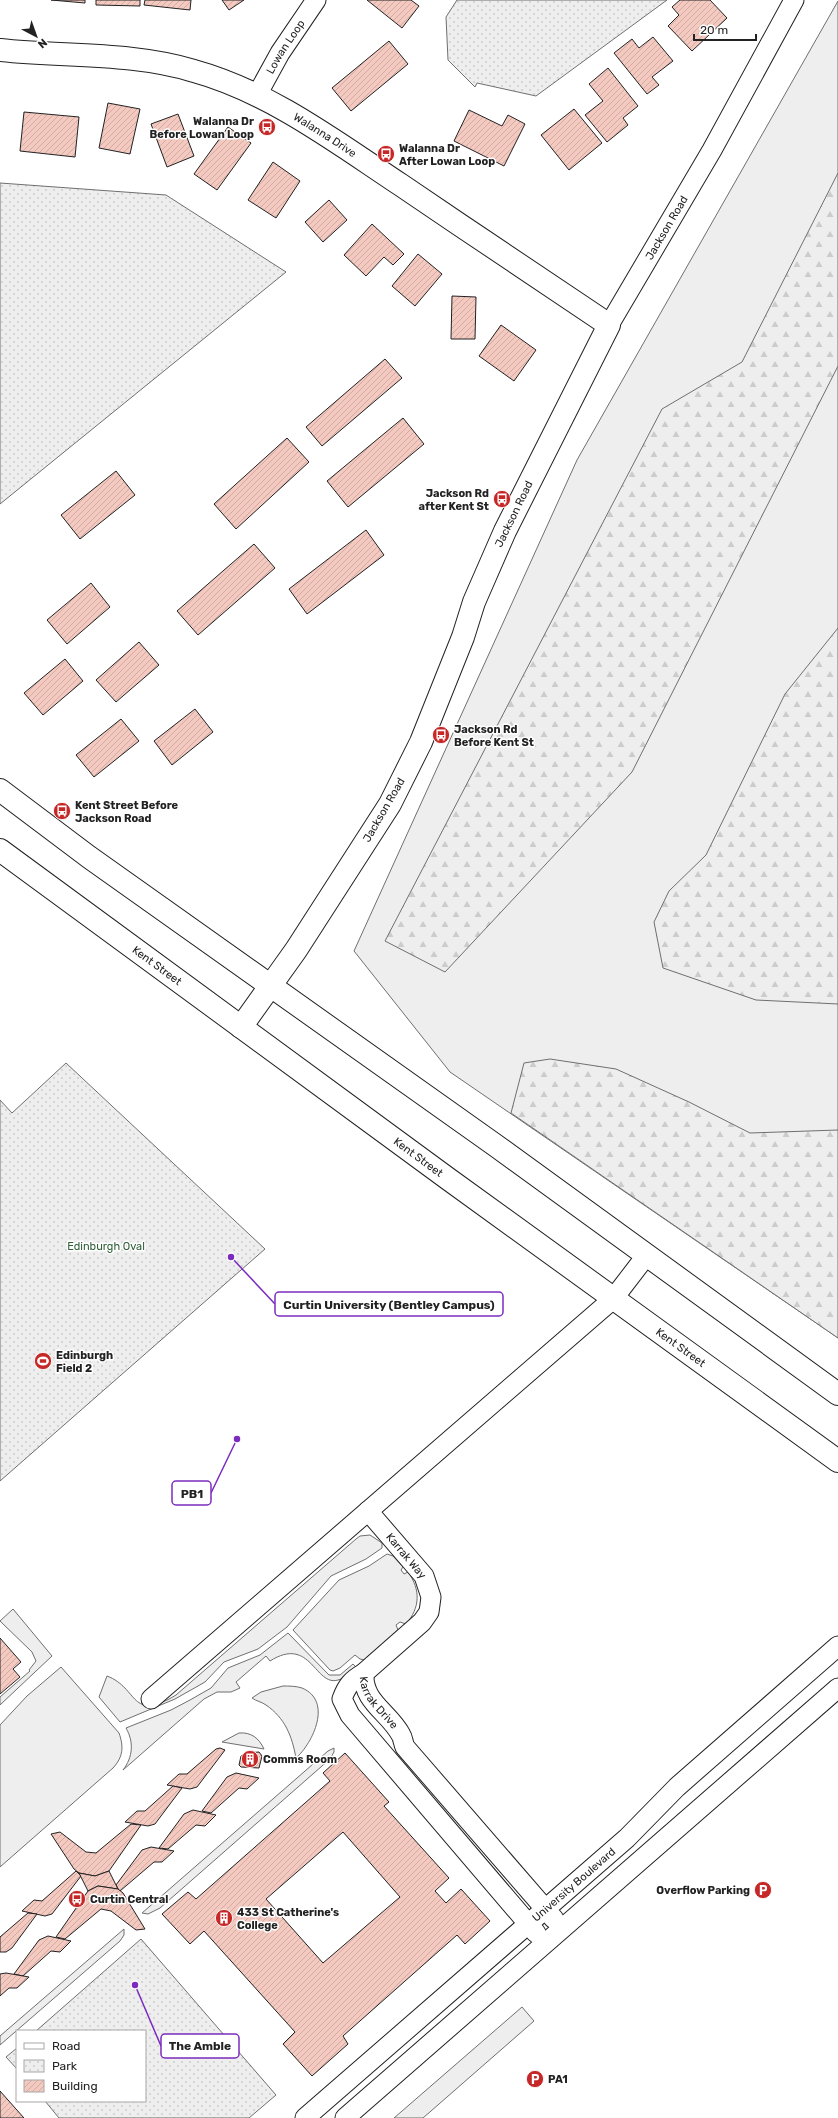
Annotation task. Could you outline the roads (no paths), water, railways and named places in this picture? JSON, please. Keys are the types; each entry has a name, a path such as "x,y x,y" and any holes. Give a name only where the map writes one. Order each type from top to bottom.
{"main road":[{"name":"Walanna Drive","path":"0,50 158,62 194,70 257,95 312,127 374,167 609,325"},
{"name":"Jackson Road","path":"241,1028 393,798 421,742 463,637 474,602 505,531 609,325"},
{"path":"0,790 89,857 489,1141 838,1394"},
{"name":"Kent Street","path":"0,850 241,1028 838,1461"}],"street":[{"name":"Lowan Loop","path":"257,95 280,53 316,0"},
{"name":"Jackson Road","path":"609,325 712,150 794,0"},
{"path":"152,1699 614,1299 646,1256"},
{"name":"Karrak Way","path":"364,1673 422,1622 428,1612 431,1597 424,1576 368,1511"},
{"name":"University Boulevard","path":"305,2118 627,1838 677,1787 838,1646"},
{"name":"Karrak Drive","path":"364,1673 363,1683 367,1693 401,1734 404,1747 562,1929"},
{"name":"Karrak Drive","path":"364,1673 354,1679 346,1687 342,1699 350,1715 544,1944"},
{"path":"345,2118 838,1688"}],"place":[{"name":"Walanna Dr Before Lowan Loop","path":"267,127"},
{"name":"Walanna Dr After Lowan Loop","path":"386,154"},
{"name":"Jackson Rd after Kent St","path":"502,499"},
{"name":"Jackson Rd Before Kent St","path":"441,735"},
{"name":"Kent Street Before Jackson Road","path":"62,811"},
{"name":"Curtin University (Bentley Campus)","path":"231,1257"},
{"name":"Edinburgh Field 2","path":"43,1361"},
{"name":"PB1","path":"237,1439"},
{"name":"Comms Room","path":"250,1759"},
{"name":"Overflow Parking","path":"763,1890"},
{"name":"Curtin Central","path":"77,1899"},
{"name":"433 St Catherine's College","path":"224,1918"},
{"name":"The Amble","path":"135,1985"},
{"name":"PA1","path":"535,2079"}],"park label":[{"name":"Edinburgh Oval","path":"106,1246"}]}
